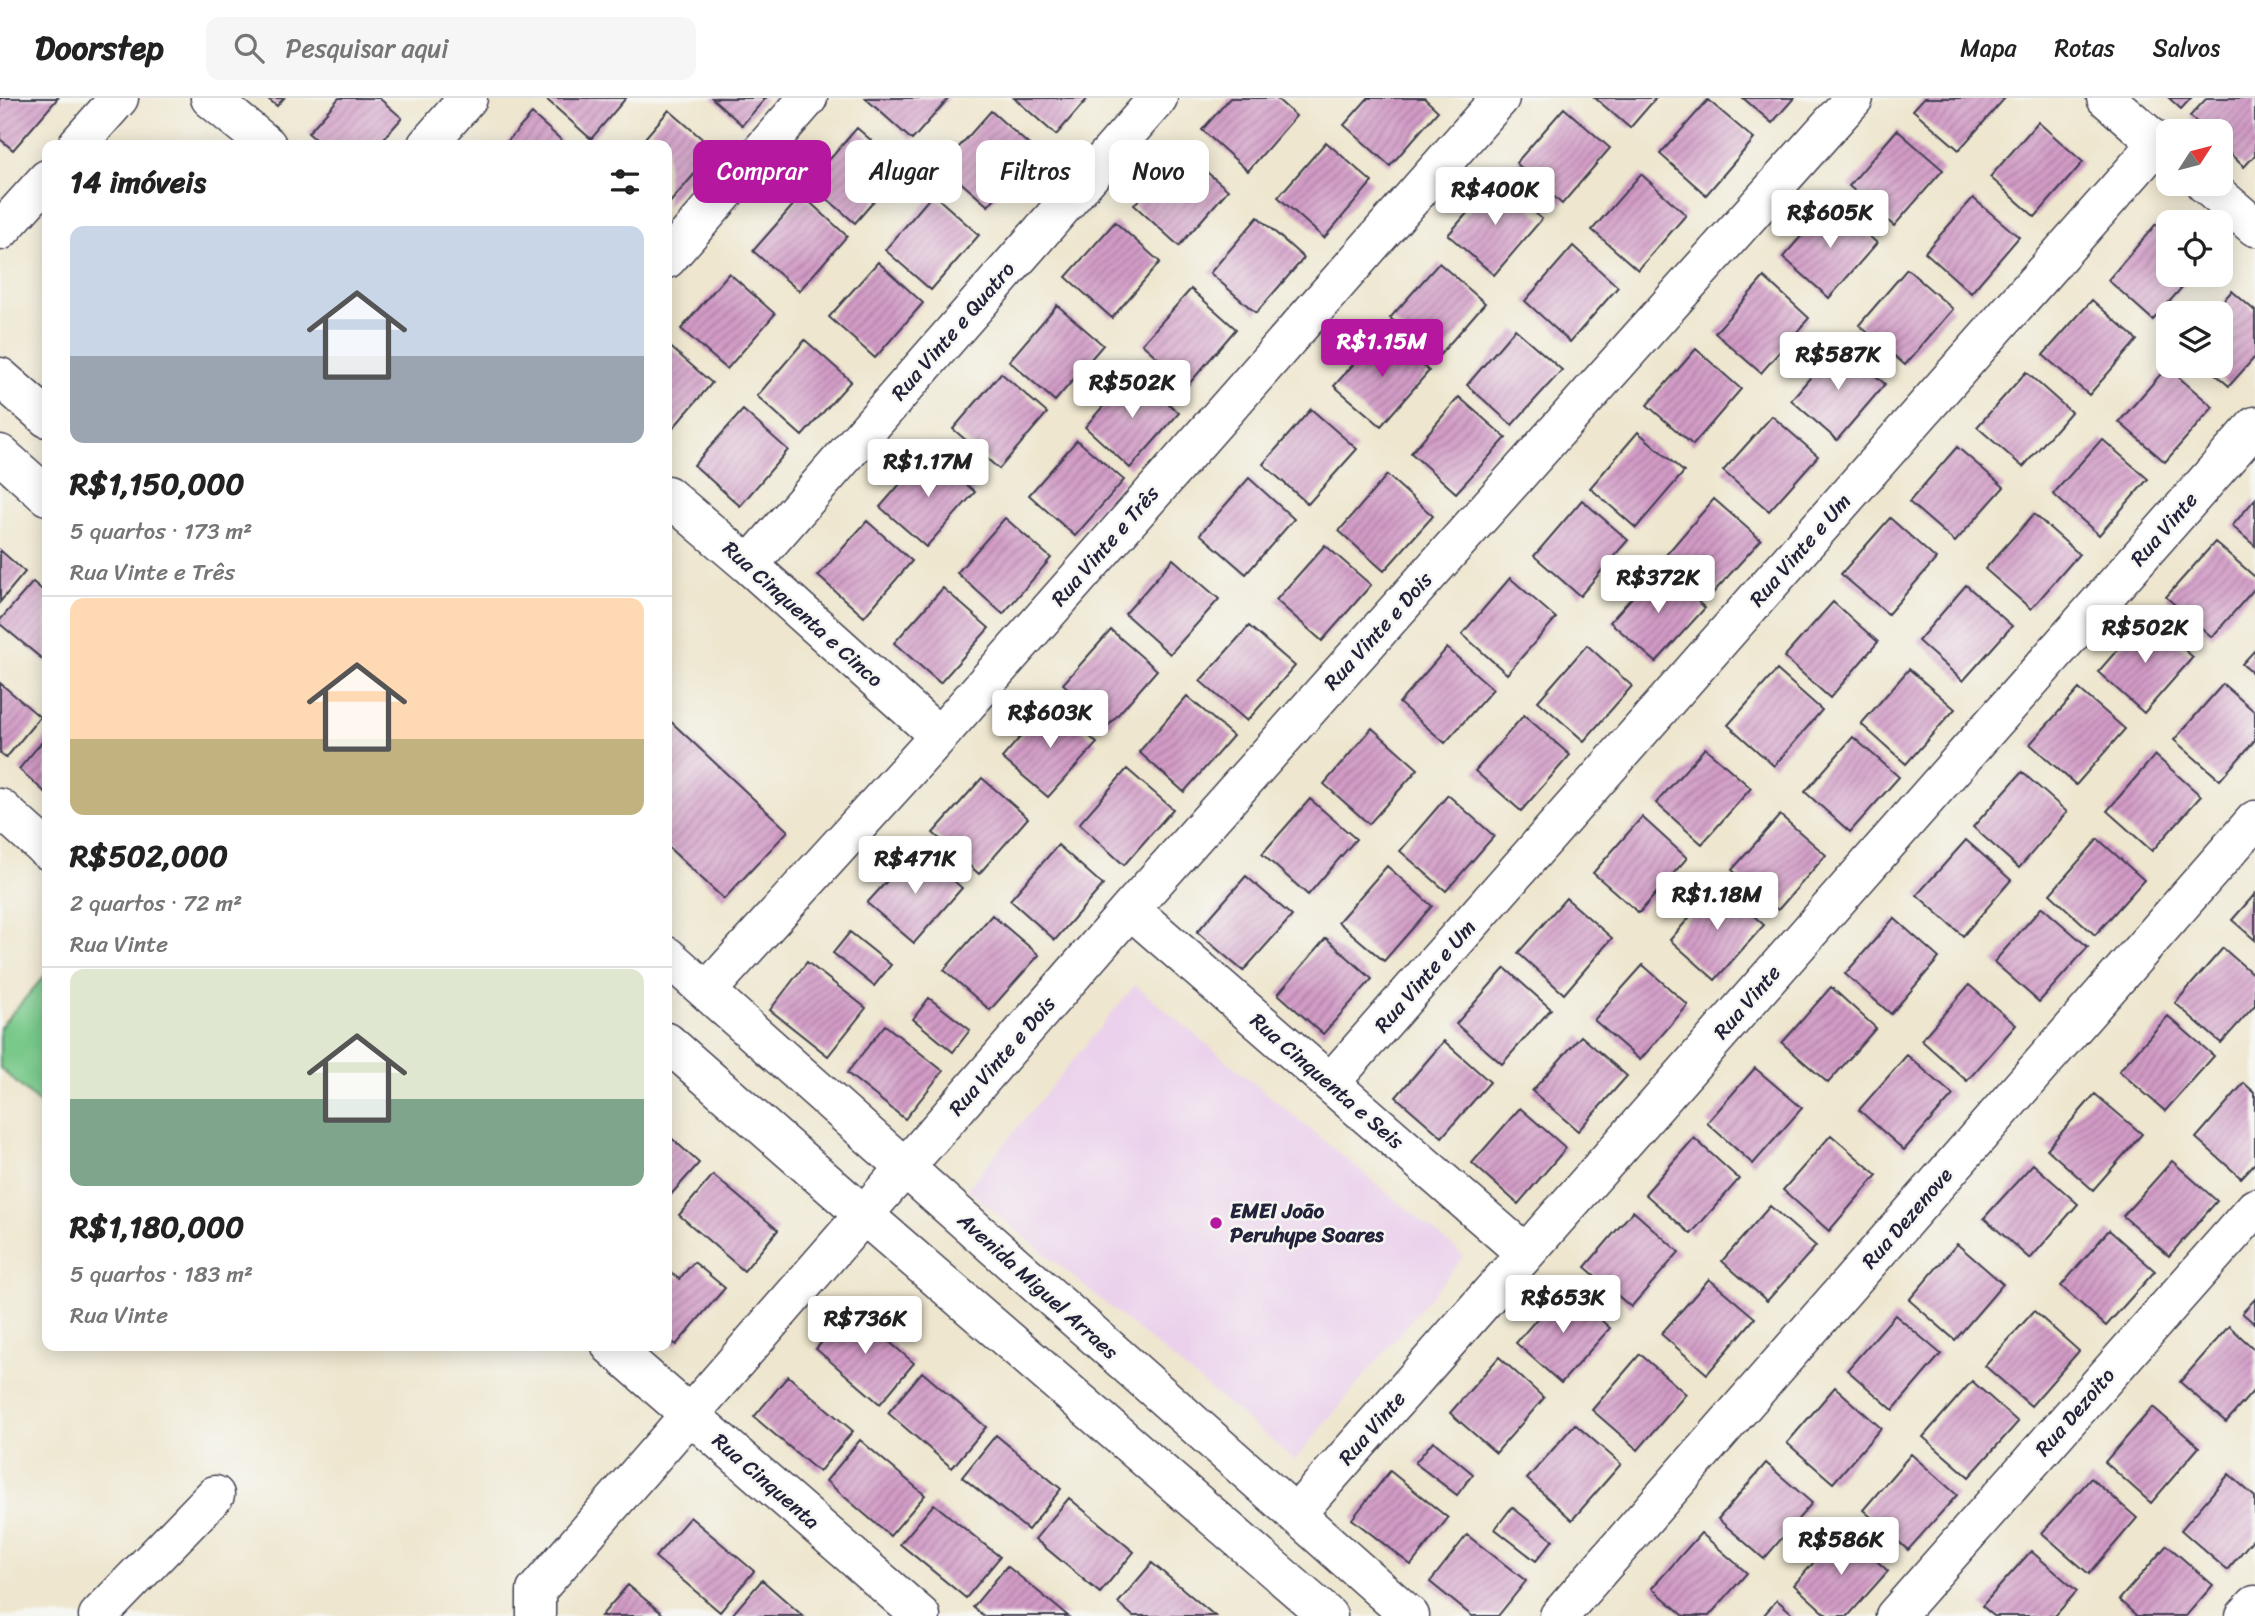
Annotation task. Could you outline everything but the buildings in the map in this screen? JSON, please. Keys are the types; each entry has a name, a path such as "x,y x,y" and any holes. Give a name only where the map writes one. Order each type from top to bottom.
{"street":[{"path":"82,140 120,98"},
{"path":"210,98 261,140"},
{"path":"431,140 468,98"},
{"path":"672,253 808,98"},
{"name":"Rua Vinte e Quatro","path":"749,565 1157,98"},
{"name":"Rua Vinte e Três","path":"707,991 939,736 1500,98"},
{"name":"Rua Vinte e Dois","path":"536,1616 536,1591 688,1414 865,1216 1130,909 1854,98"},
{"path":"2106,98 2156,142"},
{"name":"Rua Vinte e Um","path":"1330,1083 2156,156"},
{"path":"0,231 42,184"},
{"path":"2219,196 2255,227"},
{"path":"0,377 42,414"},
{"name":"Rua Vinte","path":"1295,1516 2255,426"},
{"path":"0,454 42,492"},
{"name":"Rua Cinquenta e Cinco","path":"672,499 939,736"},
{"path":"0,808 42,846"},
{"name":"Rua Dezenove","path":"1559,1616 2255,820"},
{"name":"Rua Cinquenta e Seis","path":"1130,909 1525,1254"},
{"name":"Avenida Miguel Arraes","path":"672,960 1410,1616"},
{"path":"672,1046 1328,1616"},
{"name":"Rua Dezoito","path":"1895,1616 2255,1208"},
{"name":"Rua Cinquenta","path":"617,1351 921,1616"},
{"path":"98,1616 215,1495"},
{"path":"2245,1616 2255,1605"}],"shaded area":[{"name":"EMEI João Peruhype Soares","path":"1135,985 1464,1256 1295,1460 967,1189"}],"green space":[{"path":"42,979 42,1106 0,1068 0,1027"}],"place":[{"name":"EMEI João Peruhype Soares","path":"1216,1223"}]}
